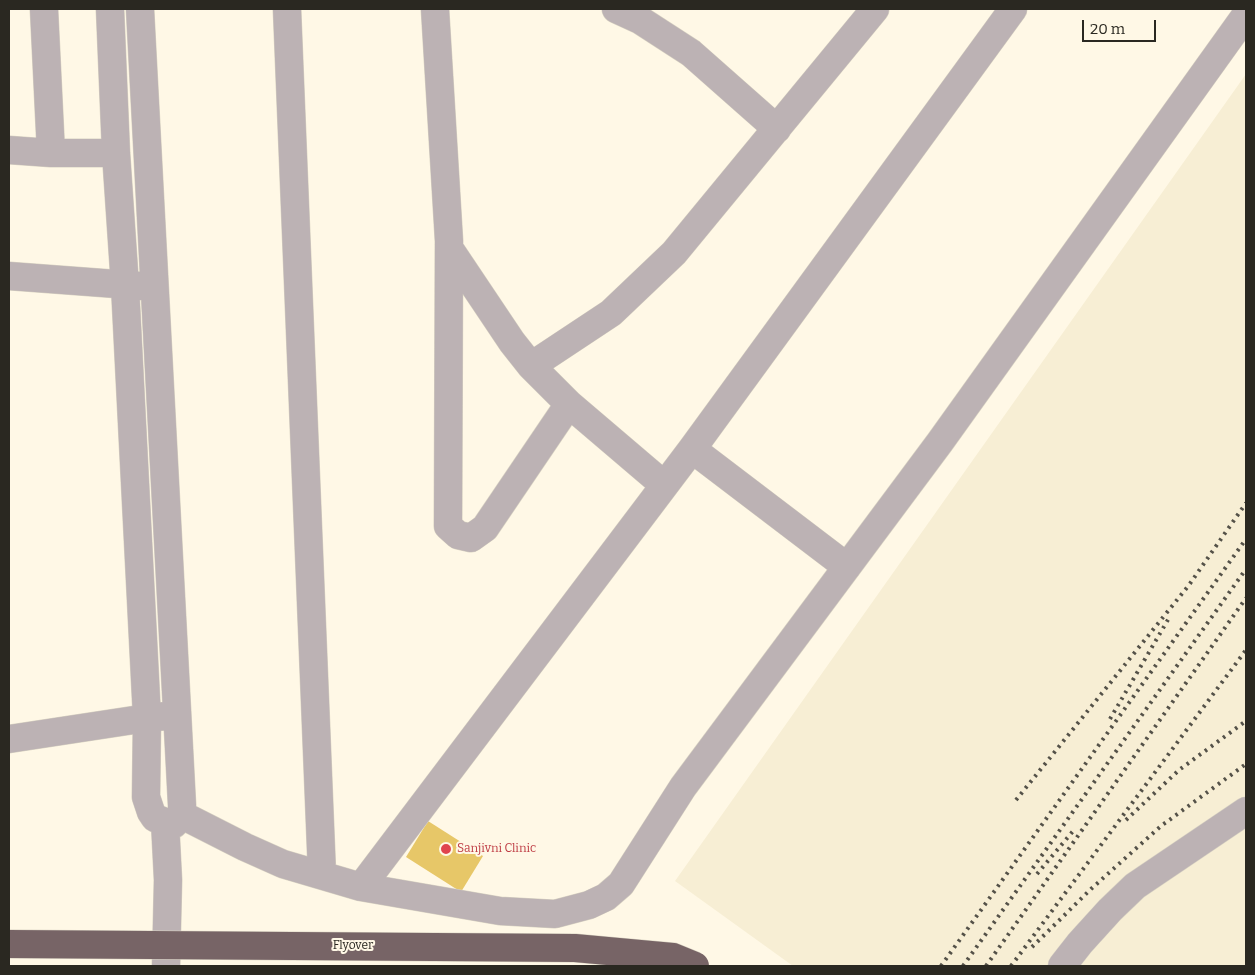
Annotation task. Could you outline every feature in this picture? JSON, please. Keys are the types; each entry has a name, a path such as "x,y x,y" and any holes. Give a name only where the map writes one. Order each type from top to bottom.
{"highway":[{"name":"Flyover","path":"9,944 575,948 673,957 695,966"}],"street":[{"path":"44,9 51,153"},
{"path":"110,9 116,153 125,286 147,718 146,797 151,812 155,818 173,819 276,860 361,887 500,911 555,914 589,905 606,897 622,884 684,787 951,426 1246,15"},
{"path":"140,9 177,715 173,819 168,880 166,966"},
{"path":"287,9 322,874"},
{"path":"435,9 449,248 448,526 458,535 471,538 485,528 569,404"},
{"path":"616,9 640,20 691,53 777,129"},
{"path":"532,366 611,313 674,252 874,9"},
{"path":"361,887 692,449 1013,9"},
{"path":"9,150 51,153 116,153"},
{"path":"449,248 512,342 532,366 569,404 664,485"},
{"path":"9,276 125,286 154,286"},
{"path":"692,449 847,567"},
{"path":"9,739 177,715"},
{"path":"1062,966 1110,910 1135,886 1246,811"}],"shaded area":[{"path":"1246,74 1246,966 793,966 675,881"}],"building":[{"path":"428,821 483,856 461,892 406,857"}],"railway":[{"path":"1016,800 1189,585 1246,503"},
{"path":"941,966 1246,539"},
{"path":"963,966 1246,569"},
{"path":"986,966 1246,598"},
{"path":"1110,719 1169,618"},
{"path":"1011,966 1246,650"},
{"path":"1126,820 1179,770 1246,721"},
{"path":"1032,947 1091,889 1161,826 1246,764"},
{"path":"1037,874 1074,830"}],"place":[{"name":"Sanjivni Clinic","path":"446,849"}]}
